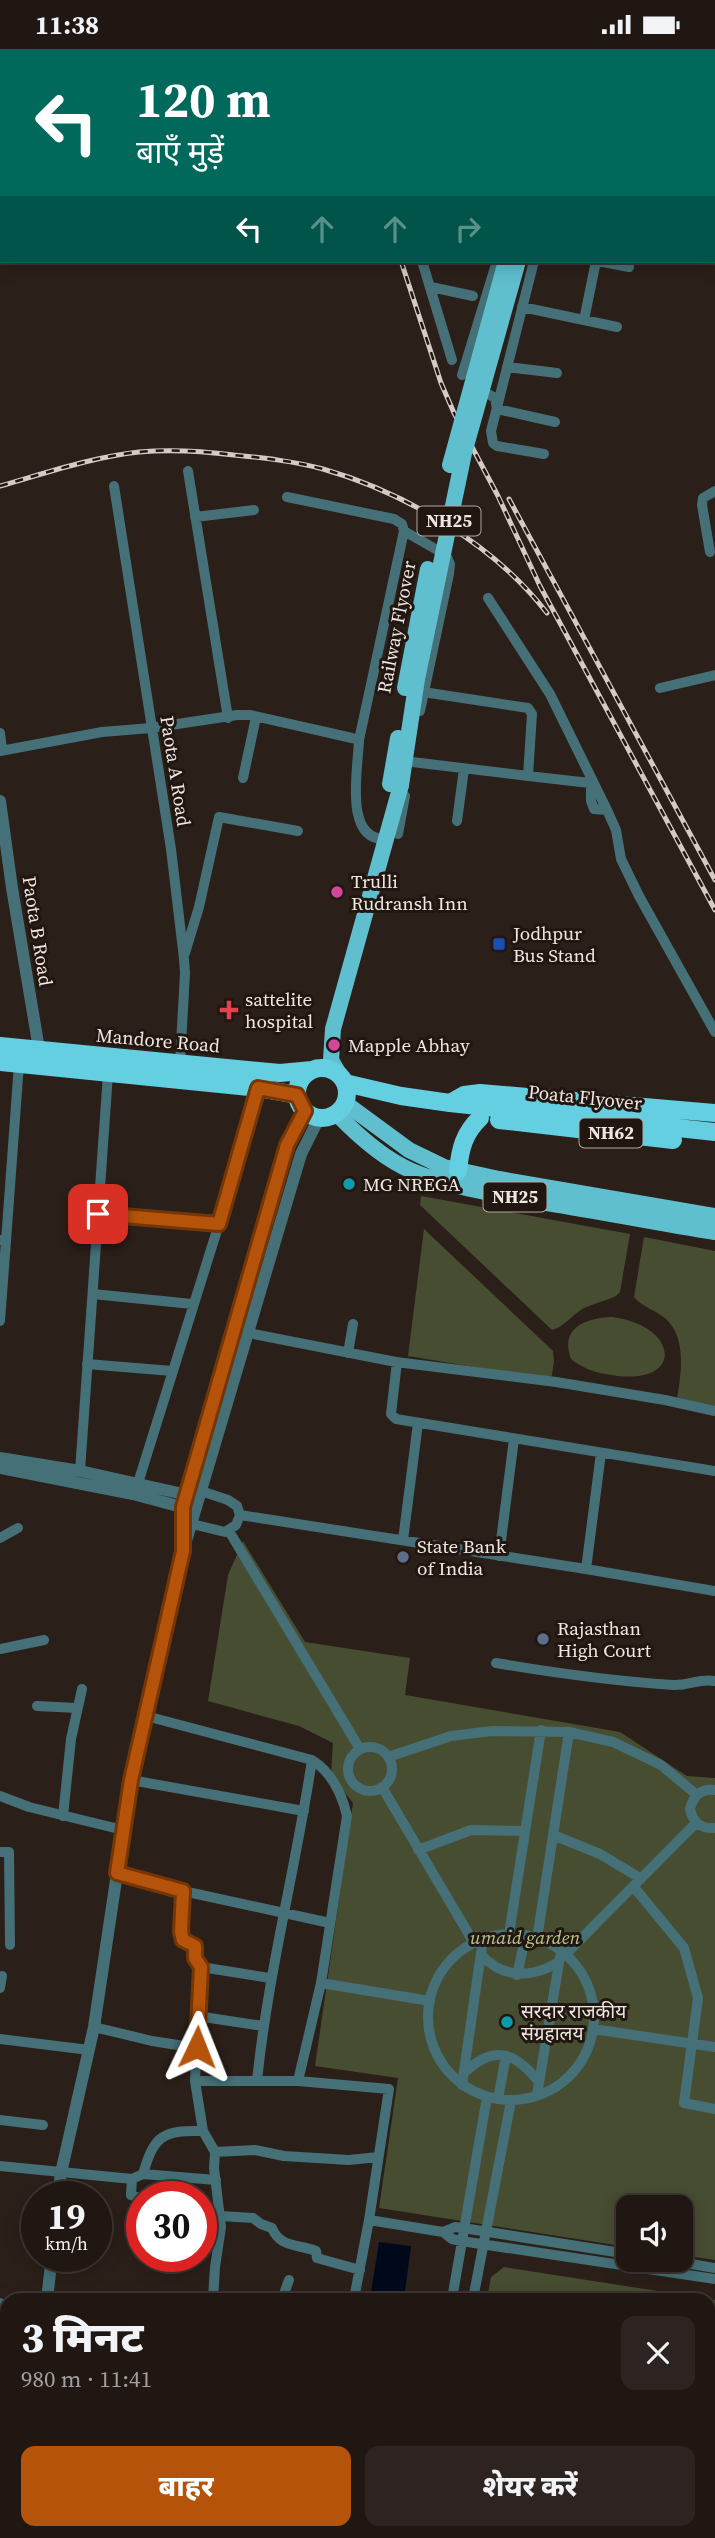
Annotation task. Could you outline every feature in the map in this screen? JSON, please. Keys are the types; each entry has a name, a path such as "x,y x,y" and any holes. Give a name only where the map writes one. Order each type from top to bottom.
{"highway":[{"name":"Mandore Road","path":"0,1046 108,1074 258,1088 329,1099"},
{"name":"Mandore Road","path":"0,1062 19,1064 39,1058 180,1063 280,1073 315,1069"},
{"name":"NH62","path":"315,1069 325,1068 329,1099"},
{"path":"315,1069 300,1080 329,1099"},
{"path":"450,1103 464,1095 480,1093 715,1113"},
{"name":"NH62","path":"329,1099 401,1096 450,1103"},
{"name":"NH62","path":"329,1099 480,1118"},
{"name":"Poata Flyover","path":"450,1103 508,1115 715,1144"},
{"name":"Poata Flyover","path":"480,1118 508,1115 715,1132"},
{"path":"458,1171 462,1144 467,1132 480,1118"}],"main road":[{"name":"Railway Flyover","path":"396,784 413,638 455,443 505,263"},
{"name":"Railway Flyover","path":"387,838 439,567 464,453 517,263"},
{"name":"NH25","path":"315,1069 387,838"},
{"name":"NH25","path":"387,838 332,1029 329,1099 350,1128 396,1162 440,1182 627,1209 715,1216"},
{"name":"NH25","path":"329,1099 409,1150 444,1167 715,1232"}],"street":[{"path":"423,263 452,361"},
{"path":"462,375 496,263"},
{"path":"533,263 491,431 493,443 544,454"},
{"path":"584,320 597,263"},
{"path":"608,263 629,267"},
{"path":"431,287 473,296"},
{"path":"522,307 617,327"},
{"path":"507,367 557,373"},
{"path":"481,390 495,398 497,409"},
{"path":"497,409 555,422"},
{"path":"188,471 228,718"},
{"name":"Paota A Road","path":"114,486 171,849 184,959 180,1063"},
{"path":"710,552 702,505 703,498 715,491"},
{"path":"287,497 388,517 401,524 404,531 359,740 356,789 360,824 364,831 387,838 412,762 423,692 450,564 446,555 404,531"},
{"path":"195,517 254,510"},
{"path":"488,597 540,702 607,810 616,830 621,859 715,1032"},
{"path":"660,688 715,675"},
{"path":"423,692 540,702"},
{"path":"528,776 540,702"},
{"path":"0,733 1,750 102,732 151,728 237,715 359,740"},
{"path":"243,778 256,717"},
{"path":"412,762 590,783 594,809 607,810"},
{"path":"457,821 464,769"},
{"name":"Paota B Road","path":"0,801 6,888 39,1058"},
{"path":"184,959 199,907 219,817 298,831"},
{"path":"0,1321 3,1241 19,1064"},
{"path":"80,1471 108,1074"},
{"path":"138,1483 219,1224 258,1088"},
{"path":"183,1551 184,1500 287,1145 329,1099"},
{"path":"60,2181 94,2027 131,1780 183,1551 302,1154 329,1099"},
{"path":"98,1214 219,1224"},
{"path":"93,1294 192,1304"},
{"path":"348,1353 353,1324"},
{"path":"233,1330 397,1362 556,1382 715,1411"},
{"path":"397,1362 391,1414 396,1419 715,1471"},
{"path":"88,1364 172,1371"},
{"path":"402,1540 418,1423"},
{"path":"499,1556 514,1439"},
{"path":"586,1569 601,1453"},
{"path":"0,1458 138,1483 184,1500"},
{"path":"0,1468 133,1494 184,1500 228,1500 237,1506 240,1515 236,1525 229,1531 192,1524"},
{"path":"240,1515 715,1591"},
{"path":"0,1538 18,1528"},
{"path":"229,1531 360,1749"},
{"path":"0,1649 44,1640"},
{"path":"496,1663 576,1677 678,1685 702,1679 715,1681"},
{"path":"63,1816 71,1739 82,1689"},
{"path":"37,1706 77,1708"},
{"path":"145,1716 312,1760 323,1767 339,1792 347,1816 321,1983 298,2081"},
{"path":"509,1934 541,1730"},
{"path":"388,1757 451,1736 492,1731 569,1732 613,1742 661,1765 696,1795"},
{"path":"517,1975 532,1937 553,1835 569,1732"},
{"path":"360,1749 379,1749 388,1757 392,1770 387,1783 382,1787 368,1791 351,1780 348,1766 360,1749"},
{"path":"257,2081 270,1978 312,1760"},
{"path":"131,1780 304,1811"},
{"path":"382,1787 418,1850 479,1941 481,1955 462,2085"},
{"path":"715,1790 696,1795 691,1809 696,1822 702,1827 715,1828"},
{"path":"0,1796 63,1816 123,1830"},
{"path":"481,1955 490,1965 517,1975 542,1970 562,1956 696,1822"},
{"path":"418,1850 471,1830 525,1831"},
{"path":"553,1835 600,1854 637,1882 684,1948 698,1998 684,2102 715,2109"},
{"path":"0,1852 9,1852 5,1916 10,1945"},
{"path":"117,1873 183,1891 330,1923"},
{"path":"183,1891 181,1932 183,1940 195,1946 195,1958 201,1967 195,2081 203,2131 215,2152 221,2216 214,2293"},
{"path":"509,1934 532,1937 579,1969 593,2001 593,2029 586,2054 573,2073 556,2087 511,2101 492,2098 462,2085 442,2064 429,2033 430,2001 437,1978 457,1954 479,1941 509,1934"},
{"path":"537,2095 562,1956"},
{"path":"201,1967 270,1978"},
{"path":"0,1988 2,1976"},
{"path":"321,1983 430,2001"},
{"path":"197,2016 263,2026"},
{"path":"94,2027 152,2041 197,2047"},
{"path":"593,2029 715,2047"},
{"path":"0,2039 89,2050"},
{"path":"464,2073 482,2058 506,2056 522,2062 539,2082"},
{"path":"453,2293 463,2228 492,2098 506,2056"},
{"path":"195,2081 298,2081 389,2089 355,2293"},
{"path":"474,2293 511,2101"},
{"path":"0,2120 43,2125"},
{"path":"136,2181 150,2148 165,2135 203,2131"},
{"path":"215,2152 255,2150 284,2156 349,2160 378,2157"},
{"path":"0,2166 61,2173 216,2180"},
{"path":"221,2216 253,2218 272,2228 283,2244 308,2248 316,2251 317,2258 359,2270"},
{"path":"369,2220 443,2232 452,2239 461,2241 715,2279"},
{"path":"443,2232 455,2227 616,2252"},
{"path":"693,2264 715,2268"},
{"path":"48,2293 50,2272"},
{"path":"284,2293 289,2280"}],"green space":[{"path":"421,1196 630,1234 620,1292 612,1298 584,1308 552,1330 420,1205"},
{"path":"424,1229 553,1351 551,1380 408,1356"},
{"path":"644,1237 715,1251 715,1408 677,1399 681,1357 677,1336 666,1319 634,1297"},
{"path":"612,1317 634,1322 651,1331 661,1342 665,1353 662,1364 652,1372 635,1376 611,1375 590,1370 571,1359 568,1348 572,1332 593,1319"},
{"name":"umaid garden","path":"243,1541 305,1642 410,1658 405,1695 620,1732 687,1776 715,1778 715,2260 693,2257 693,2195 616,2195 616,2245 379,2208 398,2078 315,2066 353,1803 331,1775 333,1743 299,1726 208,1701 228,1575"},
{"path":"504,2267 671,2293 488,2293 491,2277"}],"water":[{"path":"379,2242 411,2246 405,2293 371,2293"}],"railway":[{"path":"402,263 441,383 454,413 498,496 540,586 715,910"},
{"path":"0,486 86,462 151,451 210,452 312,466 385,492 446,524 501,565 526,588 547,613"},
{"path":"509,499 715,880"}],"place":[{"name":"Trulli Rudransh Inn","path":"337,892"},
{"name":"Jodhpur Bus Stand","path":"499,944"},
{"name":"sattelite hospital","path":"229,1010"},
{"name":"Mapple Abhay","path":"334,1045"},
{"name":"MG NREGA","path":"349,1184"},
{"name":"State Bank of India","path":"403,1557"},
{"name":"Rajasthan High Court","path":"543,1639"},
{"name":"सरदार राजकीय संग्रहालय","path":"507,2022"}],"route":[{"path":"98,1214 219,1224 258,1088 297,1095 305,1111 287,1145 183,1507 183,1551 131,1780 117,1873 183,1891 181,1932 183,1940 194,1944 195,1958 201,1967 197,2047"}]}
